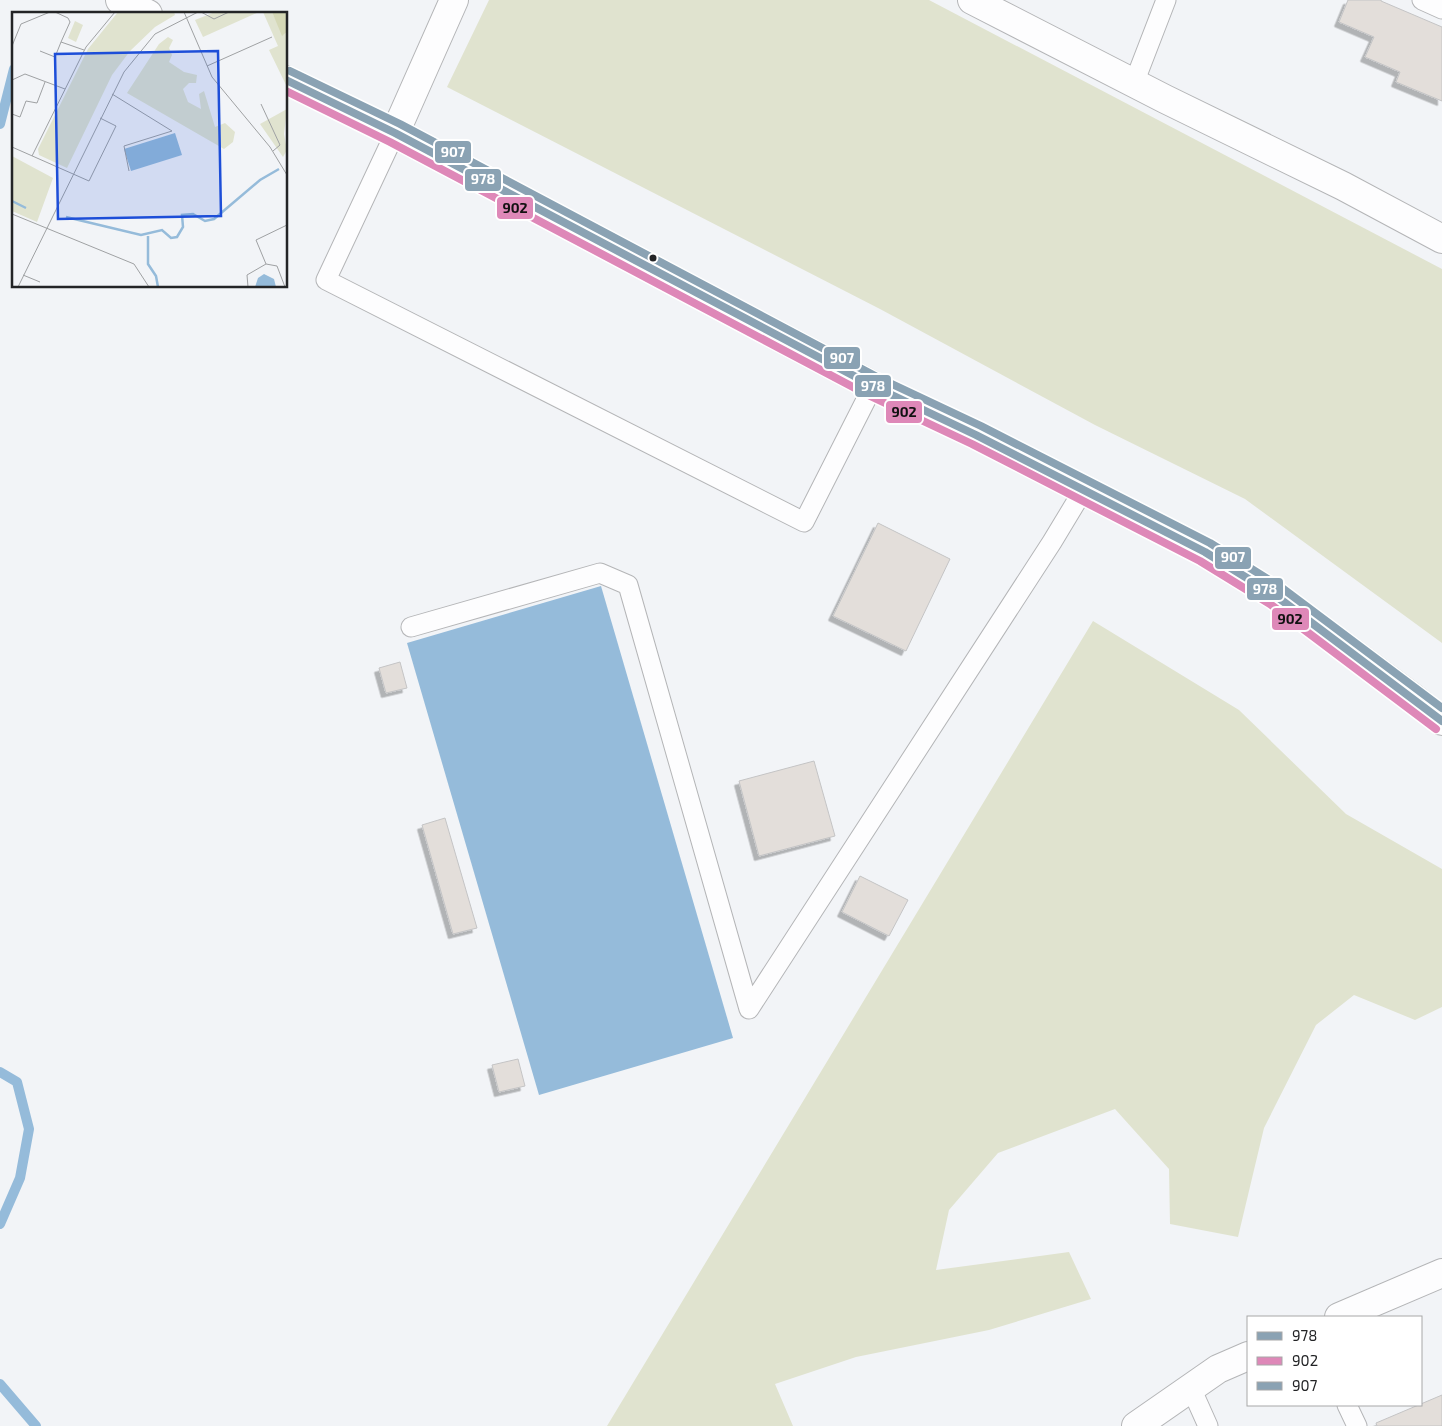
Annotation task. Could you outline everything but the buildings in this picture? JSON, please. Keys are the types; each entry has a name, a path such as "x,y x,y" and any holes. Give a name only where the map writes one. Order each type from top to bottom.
{"main road":[{"path":"120,0 144,12"},
{"path":"395,133 454,0"},
{"path":"972,0 1134,83 1343,186 1442,239"},
{"path":"288,81 395,133 873,386 976,435 1205,552 1276,596 1442,721"},
{"path":"1341,1316 1442,1273"},
{"path":"1136,1426 1218,1369 1247,1356"}],"lane":[{"path":"1134,83 1166,0"},
{"path":"1422,0 1442,9"},
{"path":"395,133 326,280 804,522 873,386"},
{"path":"411,626 600,574 628,586 749,1009 1052,542 1084,489"},
{"path":"1191,1388 1208,1426"},
{"path":"1348,1406 1356,1426"}],"green space":[{"path":"489,0 929,0 1442,269 1442,643 1245,499 1095,425 880,309 447,87"},
{"path":"1093,621 1239,710 1346,814 1442,869 1442,1007 1415,1020 1354,995 1316,1025 1264,1128 1238,1237 1170,1224 1169,1169 1115,1109 998,1153 949,1210 936,1270 1069,1252 1091,1299 989,1330 856,1357 775,1384 793,1426 607,1426"}],"water":[{"path":"601,586 733,1038 539,1095 407,643"}],"waterway":[{"path":"0,124 12,77"},
{"path":"0,1072 17,1082 29,1129 20,1178 0,1224"},
{"path":"0,1384 36,1426"}],"transit line":[{"name":"907","path":"290,71 400,124 877,377 981,426 1210,543 1282,588 1442,708"},
{"name":"978","path":"288,81 395,133 873,386 976,435 1205,552 1276,596 1442,721"},
{"name":"902","path":"288,92 390,142 868,395 972,444 1200,561 1270,604 1436,729"}]}
